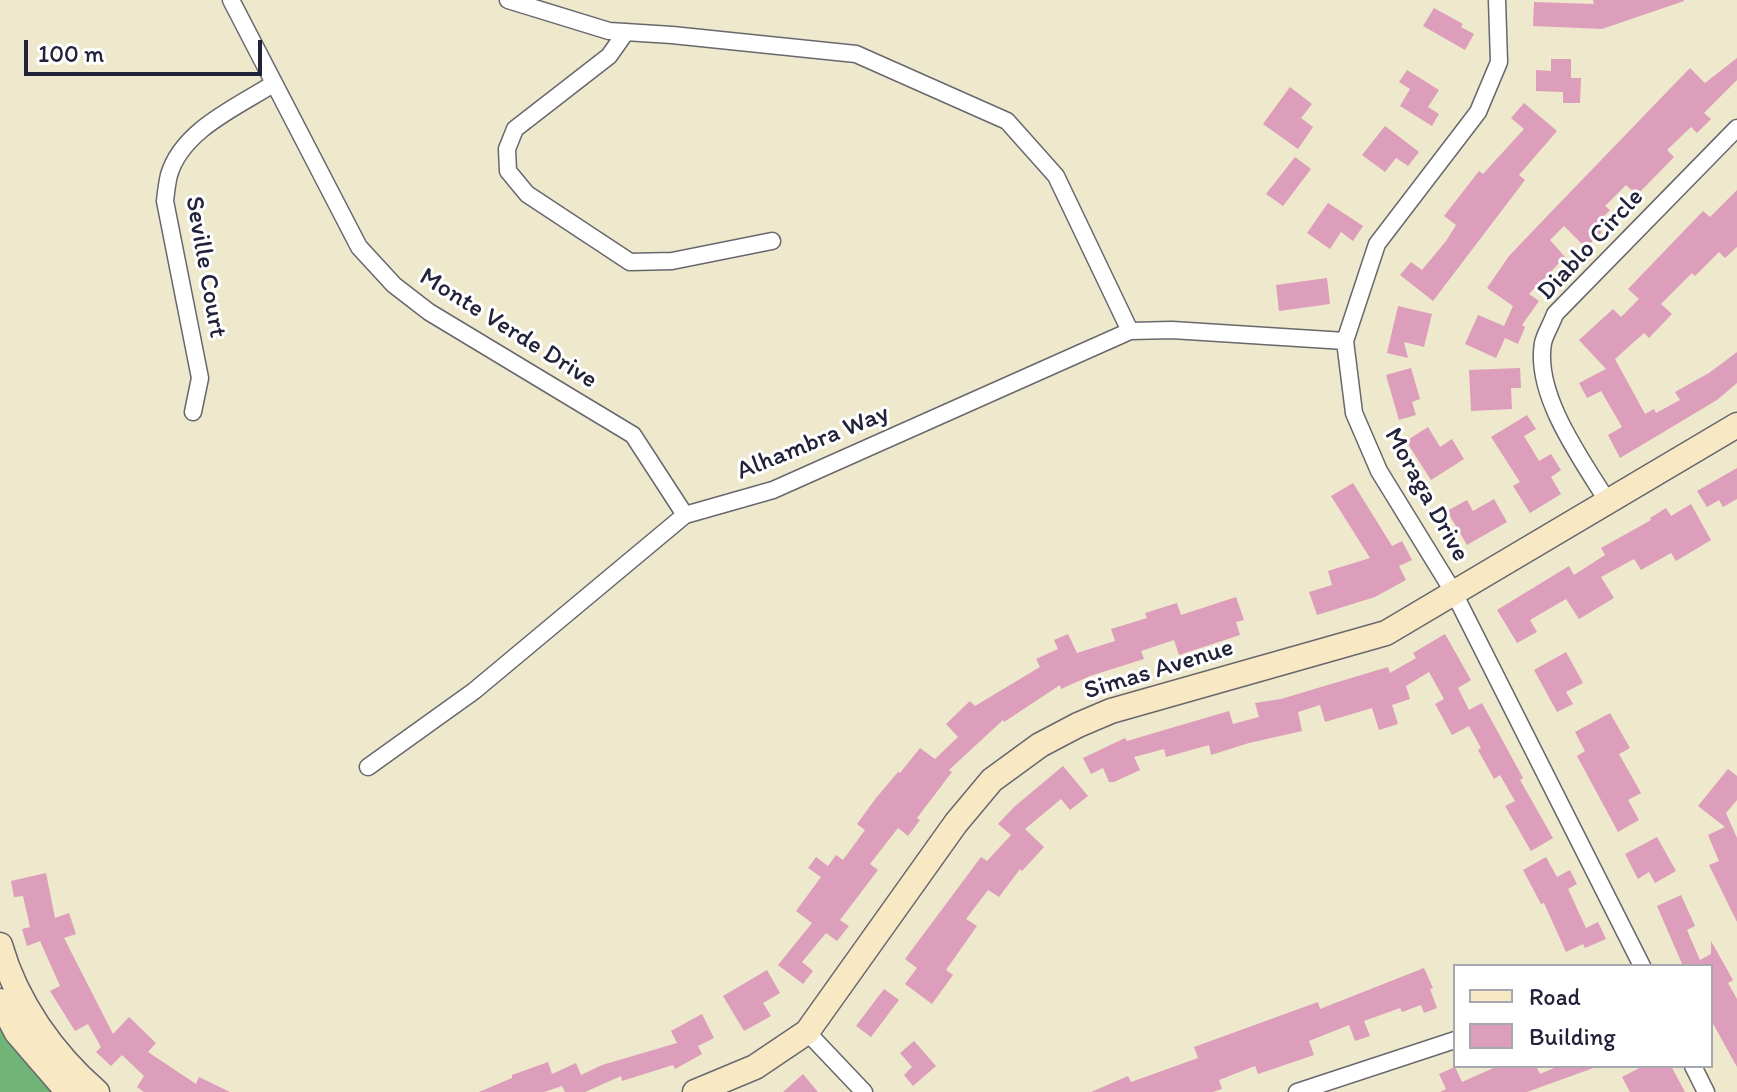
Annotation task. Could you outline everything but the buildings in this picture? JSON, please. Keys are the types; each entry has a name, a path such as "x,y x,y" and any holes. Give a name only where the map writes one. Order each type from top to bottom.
{"street":[{"name":"Monte Verde Drive","path":"231,0 359,247 394,285 429,312 633,435 685,515"},
{"path":"508,0 609,31 856,54 1007,121 1056,176 1130,331"},
{"name":"Moraga Drive","path":"1497,0 1499,62 1478,112 1377,244 1345,341 1354,413 1379,471 1454,593 1641,964"},
{"path":"626,32 609,56 515,129 507,149 508,171 527,194 630,262 672,261 772,241"},
{"name":"Seville Court","path":"193,412 200,378 165,201 169,173 184,148 203,128 273,84"},
{"name":"Diablo Circle","path":"1608,502 1568,436 1544,382 1543,343 1555,314 1737,128"},
{"name":"Alhambra Way","path":"368,767 474,691 685,515 773,490 1130,331 1172,330 1345,341"},
{"name":"Simas Avenue","path":"695,1092 755,1067 807,1032 956,823 992,780 1040,745 1111,711 1386,633 1737,425"},
{"path":"0,945 34,1021 76,1074 97,1092"},
{"path":"0,1001 17,1033 68,1092"},
{"path":"807,1032 864,1092"},
{"path":"1297,1092 1453,1041"},
{"path":"1694,1068 1706,1092"}],"green space":[{"path":"0,1001 56,1092 0,1092"}]}
